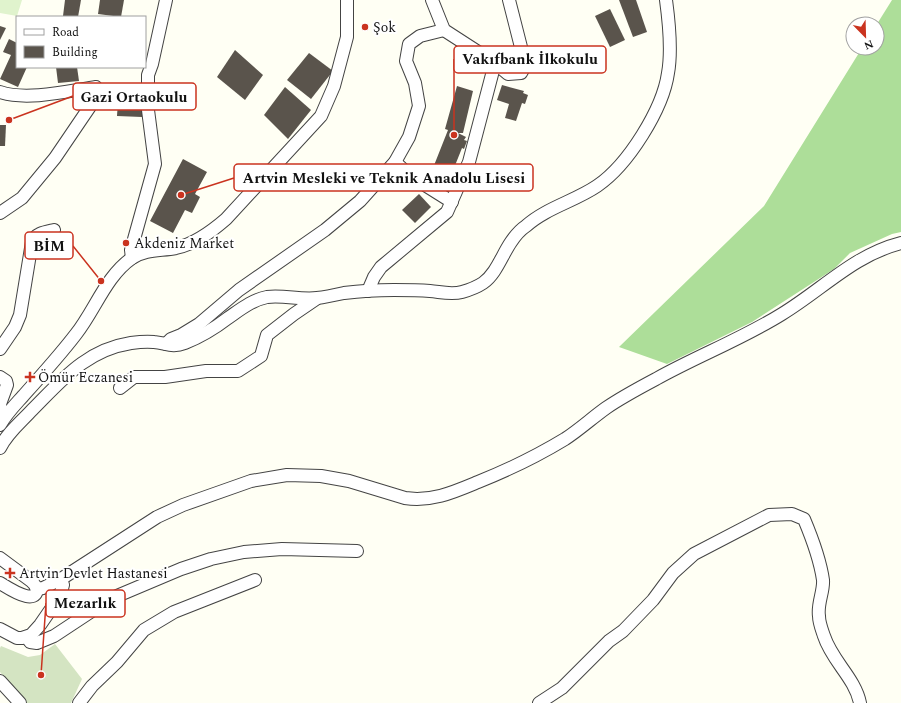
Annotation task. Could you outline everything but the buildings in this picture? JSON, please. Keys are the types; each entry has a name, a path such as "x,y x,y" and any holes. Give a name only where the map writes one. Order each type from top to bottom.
{"street":[{"path":"132,258 131,250 155,164 148,110 148,75 152,64 166,0"},
{"path":"1,423 76,335 119,270 132,258 143,252 170,249 186,245 217,227 321,116 334,86 347,37 347,0"},
{"path":"432,0 444,30 495,63 508,74 521,72 524,66 523,55 509,0"},
{"path":"0,448 14,429 78,365 106,349 133,342 155,342 177,346 188,342 214,328 252,302 260,299 279,297 316,299 345,293 394,290 428,291 448,294 460,293 483,283 489,277 511,242 529,223 547,212 583,195 600,184 627,156 644,131 659,104 666,85 670,59 666,0"},
{"path":"166,344 170,340 199,324 239,290 325,230 360,201 395,162 409,137 419,106 415,83 406,61 408,44 420,36 444,30"},
{"path":"368,291 374,277 381,267 447,212 469,162 495,63"},
{"path":"0,92 16,95 44,94 96,87 91,104 55,158 22,198 0,213"},
{"path":"395,162 409,175 452,202"},
{"path":"0,349 15,327 20,315 32,242 36,235 54,230"},
{"path":"37,589 61,579 157,517 183,505 251,480 271,476 306,474 349,481 414,499 435,498 454,492 536,456 566,438 608,407 677,367 760,328 861,259 877,250 901,243"},
{"path":"120,388 134,377 165,377 206,371 238,371 261,356 267,335 316,299"},
{"path":"0,377 6,381 7,385 0,404 1,423"},
{"path":"539,703 562,688 609,641 622,631 653,600 673,572 694,554 769,515 792,514 804,519 817,556 823,581 818,616 825,639 836,660 858,693 860,703"},
{"path":"27,637 30,642 37,643 54,636 117,596 181,569 211,559 244,552 282,549 357,551"},
{"path":"0,558 36,585 36,594 26,596 0,583"},
{"path":"0,629 12,637 22,638 31,635 39,627 60,596 63,585 61,579"},
{"path":"79,703 92,686 117,662 144,630 174,612 255,580"},
{"path":"0,680 20,703"}],"green space":[{"path":"0,0 22,0 17,16 0,13"},
{"path":"892,0 901,0 901,232 892,234 850,253 834,269 752,322 667,364 619,347 764,206 857,56 885,56 885,16 882,16"},
{"path":"55,644 82,679 71,703 27,703 0,672 0,648 1,646 28,657 40,655"}],"place":[{"name":"Şok","path":"365,27"},
{"name":"Gazi Ortaokulu","path":"9,120"},
{"name":"Vakıfbank İlkokulu","path":"454,135"},
{"name":"Artvin Mesleki ve Teknik Anadolu Lisesi","path":"181,195"},
{"name":"Akdeniz Market","path":"126,243"},
{"name":"BİM","path":"101,281"},
{"name":"Ömür Eczanesi","path":"30,377"},
{"name":"Artvin Devlet Hastanesi","path":"10,573"},
{"name":"Mezarlık","path":"41,675"}]}
